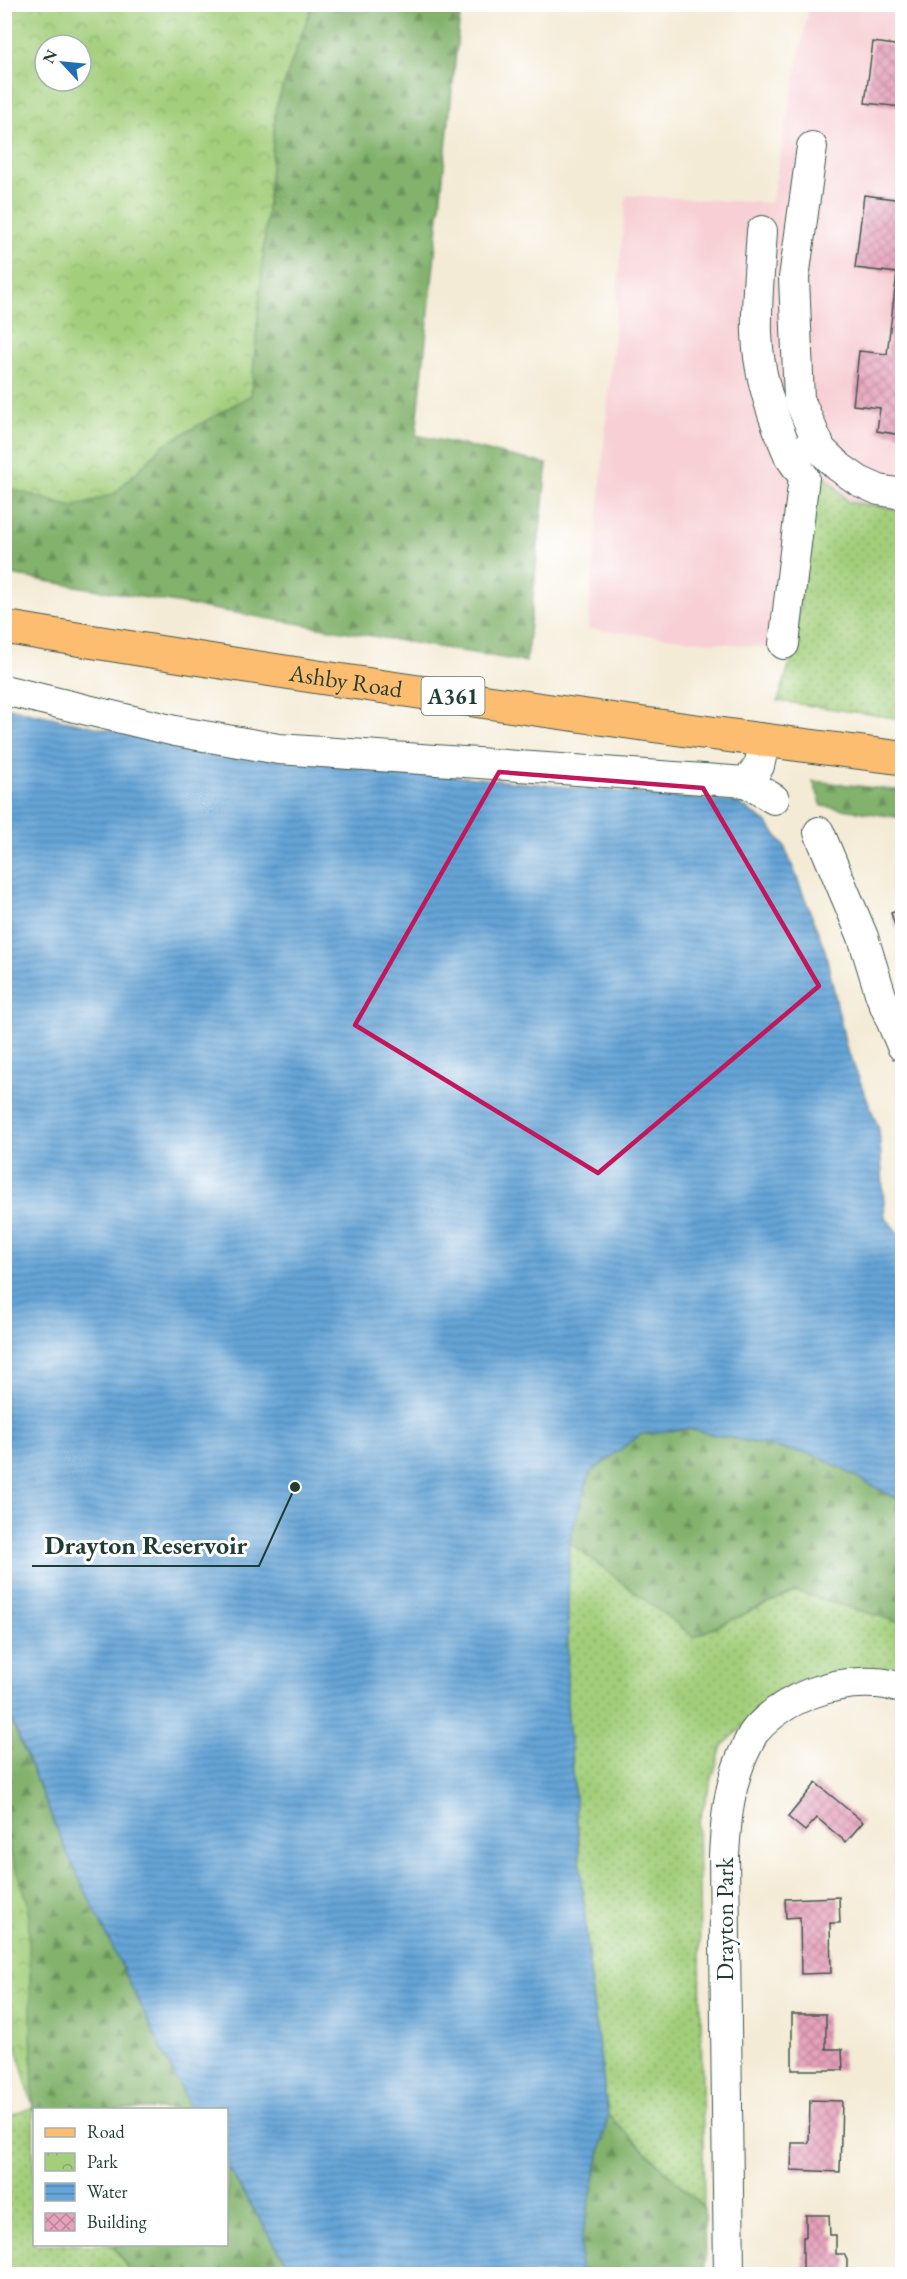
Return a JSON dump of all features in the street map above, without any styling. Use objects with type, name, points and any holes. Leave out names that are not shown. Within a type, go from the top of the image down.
[{"type":"main road","name":"Ashby Road","points":[[4,627],[190,658],[903,758]]},
{"type":"street","points":[[812,147],[794,278],[799,399],[821,450],[827,456],[859,481],[879,489],[903,494]]},
{"type":"street","points":[[762,231],[757,332],[761,373],[782,439],[790,457],[804,477],[784,644]]},
{"type":"street","points":[[790,457],[818,442]]},
{"type":"street","points":[[4,690],[175,731],[279,749],[746,782],[774,799]]},
{"type":"street","points":[[746,782],[759,766],[765,740]]},
{"type":"street","points":[[819,832],[863,937],[892,992],[903,1046]]},
{"type":"street","name":"Drayton Park","points":[[729,2274],[724,1856],[726,1818],[731,1787],[740,1759],[755,1730],[782,1707],[812,1692],[848,1684],[876,1683],[903,1688]]},
{"type":"highlighted area","points":[[499,772],[703,788],[819,986],[598,1173],[355,1025]]},
{"type":"shaded area","points":[[809,5],[902,5],[902,719],[778,701],[794,651],[588,629],[626,195],[771,203]]},
{"type":"green space","points":[[5,4],[312,5],[276,106],[251,395],[163,445],[114,494],[72,507],[5,487]]},
{"type":"green space","points":[[312,5],[461,5],[416,435],[547,464],[526,662],[5,574],[4,487],[114,494],[163,445],[251,395],[276,106]]},
{"type":"green space","points":[[818,467],[848,502],[902,510],[902,719],[778,701],[794,651]]},
{"type":"green space","points":[[813,781],[902,791],[902,818],[822,806]]},
{"type":"green space","points":[[687,1429],[818,1456],[902,1502],[902,1623],[795,1591],[694,1637],[569,1542],[590,1473],[641,1434]]},
{"type":"green space","points":[[569,1542],[694,1637],[795,1591],[902,1623],[902,1673],[868,1668],[789,1685],[722,1746],[698,1824],[704,2208],[608,2115],[591,1987],[567,1704]]},
{"type":"green space","points":[[4,1704],[65,1849],[191,2108],[33,2108],[28,1903],[5,1837]]},
{"type":"green space","points":[[4,1837],[28,1903],[33,2107],[5,2006]]},
{"type":"green space","points":[[33,2107],[33,2246],[114,2246],[131,2274],[5,2274],[5,2118]]},
{"type":"green space","points":[[608,2115],[704,2208],[705,2274],[580,2274],[581,2241]]},
{"type":"green space","points":[[228,2169],[294,2274],[131,2274],[114,2246],[228,2246]]},
{"type":"water","points":[[4,707],[220,754],[738,803],[766,822],[784,845],[825,950],[846,1046],[879,1129],[885,1217],[902,1238],[902,1502],[818,1456],[687,1429],[641,1434],[590,1473],[569,1542],[567,1704],[591,1987],[608,2115],[581,2241],[580,2274],[294,2274],[228,2169],[228,2108],[190,2108],[189,2106],[65,1849],[5,1704]]},
{"type":"building","points":[[873,42],[902,46],[902,107],[865,103]]},
{"type":"building","points":[[864,195],[902,200],[902,435],[877,431],[880,408],[853,405],[859,351],[887,354],[897,273],[855,268]]},
{"type":"building","points":[[902,909],[902,927],[896,929],[891,913]]},
{"type":"building","points":[[816,1783],[863,1822],[846,1842],[817,1818],[805,1831],[788,1817]]},
{"type":"building","points":[[839,1897],[840,1923],[830,1923],[831,1973],[801,1974],[800,1917],[786,1918],[785,1899]]},
{"type":"building","points":[[792,2014],[826,2014],[826,2049],[842,2049],[843,2070],[792,2070]]},
{"type":"building","points":[[810,2100],[842,2101],[840,2172],[791,2170],[792,2143],[809,2143]]},
{"type":"building","points":[[806,2215],[829,2215],[830,2235],[836,2235],[836,2254],[844,2254],[847,2260],[847,2274],[803,2274],[803,2237],[806,2237]]},
{"type":"place","name":"Drayton Reservoir","points":[[295,1487]]}]
